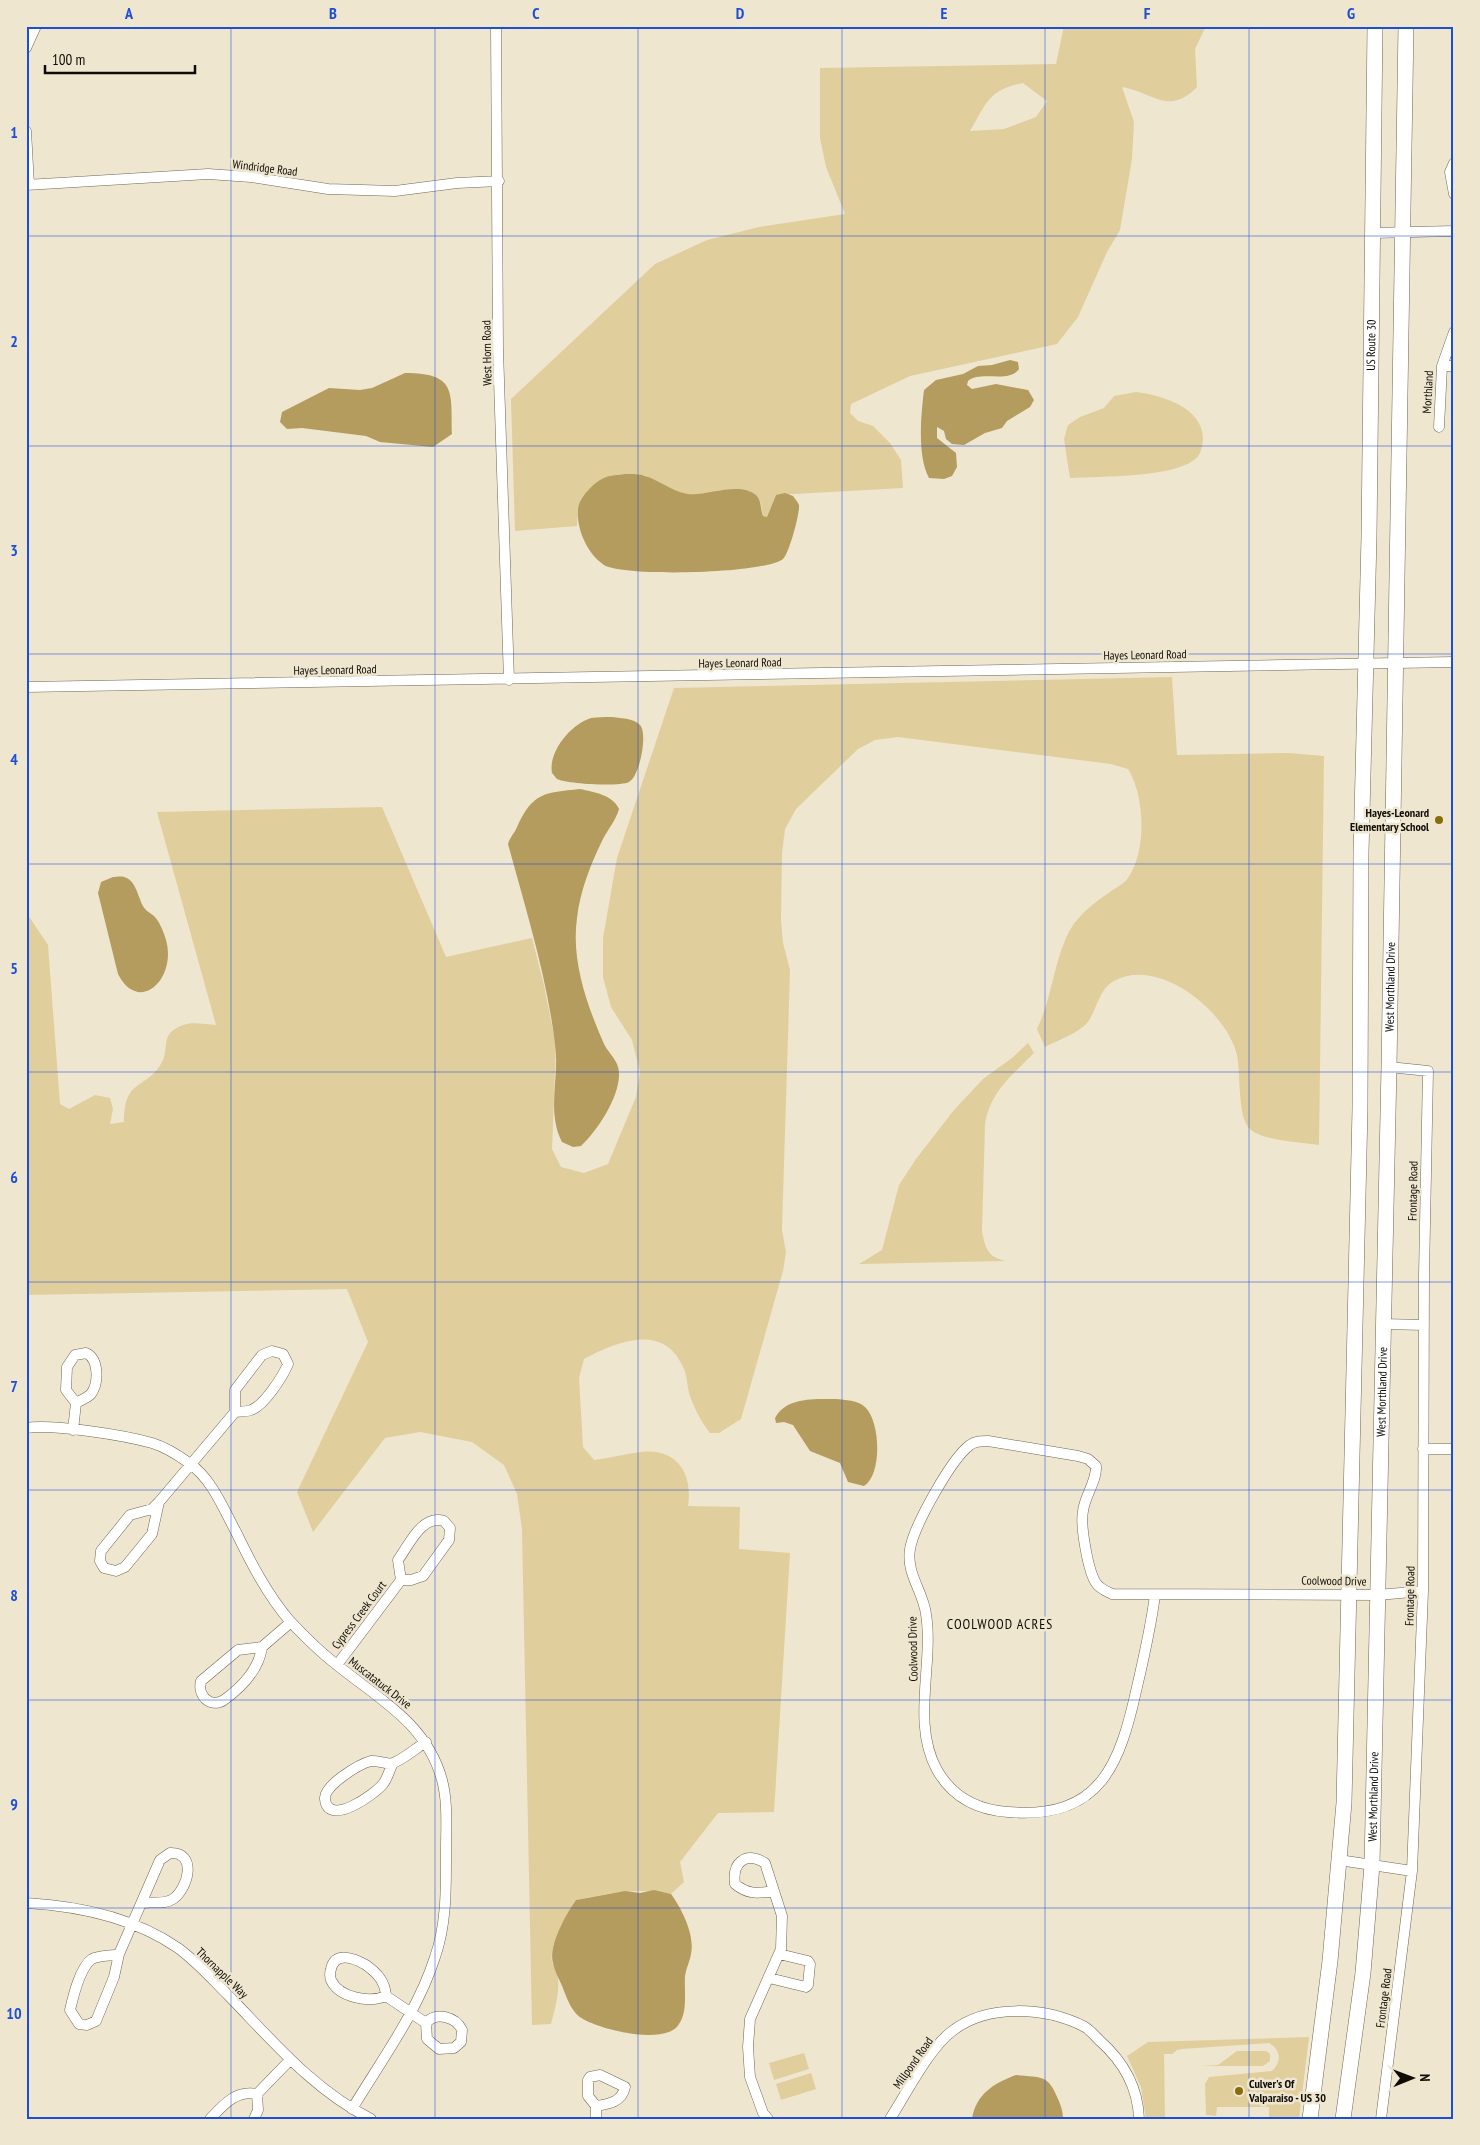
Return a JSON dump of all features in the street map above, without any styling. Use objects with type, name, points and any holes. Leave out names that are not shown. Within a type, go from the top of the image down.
[{"type":"highway","name":"US Route 30","points":[[1366,663],[1375,26]]},
{"type":"highway","name":"West Morthland Drive","points":[[1343,2119],[1364,1974],[1372,1865],[1406,26]]},
{"type":"highway","points":[[1310,2119],[1330,1961],[1344,1803],[1360,1109],[1361,853],[1366,663]]},
{"type":"street","points":[[26,48],[36,26]]},
{"type":"street","name":"West Horn Road","points":[[496,26],[499,181],[498,350],[509,680]]},
{"type":"street","points":[[26,131],[28,185]]},
{"type":"street","points":[[1453,164],[1450,172],[1454,194]]},
{"type":"street","name":"Windridge Road","points":[[28,185],[208,174],[251,177],[328,189],[390,191],[457,183],[499,181]]},
{"type":"street","points":[[1372,233],[1454,230]]},
{"type":"street","name":"Morthland","points":[[1439,427],[1442,366],[1454,332]]},
{"type":"street","points":[[1442,366],[1454,366]]},
{"type":"street","name":"Hayes Leonard Road","points":[[26,687],[1454,662]]},
{"type":"street","name":"Frontage Road","points":[[1381,2119],[1412,1871],[1423,1591],[1424,1325],[1428,1071],[1388,1068]]},
{"type":"street","points":[[1383,1324],[1424,1325]]},
{"type":"street","points":[[159,1502],[152,1534],[125,1568],[116,1571],[104,1568],[100,1561],[101,1551],[130,1515],[152,1508],[159,1502],[235,1412],[235,1390],[262,1355],[272,1351],[283,1354],[288,1364],[285,1372],[262,1402],[251,1410],[235,1412]]},
{"type":"street","points":[[73,1430],[76,1402],[66,1390],[67,1367],[75,1355],[86,1353],[95,1360],[94,1388],[90,1394],[76,1402]]},
{"type":"street","name":"Muscatatuck Drive","points":[[26,1428],[73,1430],[150,1443],[191,1464],[214,1490],[264,1586],[291,1622],[337,1665],[396,1709],[426,1742],[437,1767],[445,1795],[445,1906],[436,1956],[410,2012],[352,2109]]},
{"type":"street","name":"Coolwood Drive","points":[[1155,1595],[1125,1739],[1113,1763],[1092,1791],[1071,1805],[1046,1811],[1018,1813],[985,1809],[961,1798],[953,1792],[937,1769],[927,1737],[926,1613],[911,1572],[910,1551],[912,1539],[932,1496],[961,1453],[976,1442],[988,1441],[1088,1459],[1096,1466],[1096,1475],[1085,1498],[1082,1513],[1092,1575],[1097,1585],[1112,1594],[1378,1595],[1423,1591]]},
{"type":"street","points":[[1423,1449],[1454,1449]]},
{"type":"street","name":"Cypress Creek Court","points":[[337,1665],[402,1580],[398,1560],[427,1522],[435,1519],[444,1521],[450,1528],[449,1540],[423,1576],[418,1579],[402,1580]]},
{"type":"street","points":[[262,1647],[238,1650],[204,1677],[200,1688],[204,1698],[214,1702],[223,1700],[254,1672],[262,1647],[291,1622]]},
{"type":"street","points":[[393,1763],[371,1761],[336,1781],[326,1792],[324,1798],[328,1807],[334,1810],[346,1810],[377,1790],[386,1780],[393,1763],[426,1742]]},
{"type":"street","points":[[119,1954],[96,1957],[88,1963],[76,1988],[70,2010],[79,2024],[87,2025],[96,2020],[114,1977],[119,1954],[160,1860],[173,1853],[184,1857],[188,1861],[185,1879],[175,1897],[168,1902],[142,1903]]},
{"type":"street","points":[[1339,1860],[1412,1871]]},
{"type":"street","points":[[768,2119],[750,2077],[748,2048],[750,2018],[778,1954],[782,1916],[773,1891]]},
{"type":"street","name":"Thornapple Way","points":[[26,1903],[74,1907],[106,1914],[132,1924],[170,1944],[201,1967],[290,2060],[352,2109],[371,2119]]},
{"type":"street","points":[[769,1978],[806,1987],[808,1985],[810,1964],[808,1961],[778,1954]]},
{"type":"street","points":[[386,1996],[385,1987],[378,1974],[356,1960],[345,1957],[332,1963],[331,1980],[341,1990],[366,2001],[386,1996],[426,2023]]},
{"type":"street","name":"Millpond Road","points":[[890,2119],[932,2054],[950,2032],[977,2017],[1006,2010],[1034,2013],[1086,2028],[1113,2053],[1127,2071],[1136,2096],[1138,2119]]},
{"type":"street","points":[[254,2119],[258,2110],[257,2094],[290,2060]]},
{"type":"street","points":[[210,2119],[237,2094],[257,2094]]},
{"type":"street","points":[[596,2106],[596,2119]]},
{"type":"shaded area","points":[[1064,26],[1206,26],[1195,49],[1197,87],[1187,96],[1178,100],[1161,100],[1122,87],[1134,122],[1132,159],[1120,230],[1107,252],[1078,317],[1057,344],[910,376],[851,404],[850,413],[858,421],[873,426],[890,443],[901,460],[903,488],[776,495],[767,517],[763,516],[760,501],[755,495],[747,491],[727,490],[687,494],[671,489],[644,475],[578,506],[577,526],[515,531],[511,399],[655,264],[707,240],[759,227],[845,214],[826,167],[820,138],[820,68],[1056,64]],"holes":[[[1023,83],[1047,101],[1036,117],[1004,129],[970,131],[990,99],[995,94],[1011,86]]]},
{"type":"shaded area","points":[[1010,360],[1018,362],[1019,369],[1009,376],[974,378],[968,381],[967,385],[972,389],[996,384],[1028,390],[1034,400],[1030,407],[1007,421],[1002,428],[985,433],[964,445],[952,444],[946,439],[944,431],[937,427],[937,438],[956,453],[957,467],[952,476],[944,479],[929,478],[925,469],[921,447],[924,390],[936,380],[963,374],[978,366],[992,365]]},
{"type":"shaded area","points":[[405,373],[434,377],[442,381],[448,388],[452,407],[452,434],[433,447],[380,442],[366,436],[302,428],[287,429],[280,422],[282,412],[329,388],[360,390],[372,388]]},
{"type":"shaded area","points":[[1136,392],[1169,400],[1180,405],[1197,419],[1203,440],[1202,449],[1198,456],[1183,466],[1152,473],[1070,478],[1064,439],[1068,425],[1080,417],[1104,408],[1114,396]]},
{"type":"shaded area","points":[[643,475],[677,491],[688,494],[732,489],[749,491],[758,497],[763,516],[767,517],[776,495],[785,493],[793,496],[799,504],[799,509],[788,550],[783,559],[771,564],[723,571],[637,571],[616,569],[604,565],[592,554],[584,540],[579,524],[578,509],[581,500],[600,480],[609,476]]},
{"type":"shaded area","points":[[1172,677],[1177,755],[1289,753],[1324,756],[1319,1145],[1273,1139],[1250,1129],[1243,1115],[1237,1055],[1231,1038],[1206,1006],[1189,992],[1170,982],[1151,976],[1132,975],[1114,981],[1105,989],[1091,1017],[1084,1026],[1045,1047],[1037,1029],[1046,1007],[1066,938],[1084,912],[1122,884],[1134,867],[1141,839],[1142,824],[1138,794],[1128,769],[1111,764],[898,737],[875,740],[858,749],[796,809],[785,829],[782,853],[781,920],[783,943],[790,970],[782,1230],[786,1252],[783,1271],[741,1419],[719,1433],[710,1433],[695,1409],[684,1370],[674,1353],[664,1344],[651,1340],[624,1342],[584,1359],[579,1378],[583,1447],[594,1460],[641,1452],[664,1454],[680,1465],[685,1473],[689,1494],[688,1506],[740,1507],[739,1549],[790,1553],[774,1812],[718,1813],[680,1862],[684,1882],[671,1894],[635,1891],[576,1900],[563,1921],[553,1947],[552,1962],[557,1973],[558,1985],[551,2024],[532,2025],[522,1529],[517,1494],[504,1465],[472,1442],[420,1432],[385,1438],[313,1532],[297,1492],[368,1342],[347,1289],[26,1295],[26,912],[48,945],[60,1104],[69,1109],[95,1095],[110,1098],[113,1109],[110,1124],[124,1122],[128,1097],[132,1090],[157,1070],[163,1060],[167,1039],[171,1032],[185,1024],[216,1025],[157,812],[382,807],[446,957],[532,938],[544,985],[556,1046],[552,1149],[561,1167],[584,1173],[608,1164],[636,1097],[640,1072],[632,1040],[611,1007],[603,977],[603,938],[617,858],[674,688]]},
{"type":"shaded area","points":[[598,717],[634,721],[642,729],[642,754],[633,778],[623,784],[605,785],[557,779],[552,773],[552,765],[557,748],[562,740],[583,721]]},
{"type":"shaded area","points":[[580,789],[608,797],[619,809],[605,835],[587,877],[578,908],[576,950],[586,998],[604,1044],[616,1061],[619,1073],[612,1103],[600,1123],[581,1146],[573,1147],[562,1142],[557,1130],[554,1106],[556,1056],[547,994],[508,844],[523,815],[534,801],[548,794]]},
{"type":"shaded area","points":[[113,877],[124,877],[131,882],[144,907],[158,921],[166,940],[168,954],[166,968],[161,979],[154,987],[145,992],[136,991],[127,986],[118,974],[98,893],[101,882]]},
{"type":"shaded area","points":[[1028,1043],[1034,1053],[997,1093],[985,1124],[982,1232],[989,1252],[995,1257],[1006,1261],[859,1264],[882,1250],[899,1185],[916,1159],[954,1110],[983,1079],[1012,1058]]},
{"type":"shaded area","points":[[810,1399],[836,1399],[859,1403],[870,1414],[874,1424],[877,1448],[876,1460],[870,1480],[864,1486],[848,1482],[840,1463],[810,1451],[793,1425],[784,1422],[776,1423],[775,1418],[780,1411],[793,1403]]},
{"type":"shaded area","points":[[654,1890],[671,1894],[683,1915],[691,1939],[692,1947],[685,1976],[685,2007],[682,2019],[672,2031],[648,2035],[604,2028],[583,2019],[576,2014],[569,2003],[553,1963],[552,1956],[555,1939],[567,1913],[576,1900],[625,1891],[640,1893]]},
{"type":"shaded area","points":[[1309,2037],[1299,2119],[1269,2119],[1269,2107],[1217,2107],[1216,2116],[1206,2115],[1205,2084],[1209,2077],[1272,2071],[1279,2060],[1279,2056],[1276,2049],[1269,2043],[1182,2049],[1172,2054],[1164,2054],[1165,2119],[1146,2119],[1141,2087],[1127,2056],[1148,2042]]},
{"type":"shaded area","points":[[1237,2051],[1266,2051],[1270,2054],[1270,2061],[1263,2066],[1201,2066],[1218,2065]]},
{"type":"shaded area","points":[[804,2053],[809,2069],[774,2080],[769,2063]]},
{"type":"shaded area","points":[[811,2073],[816,2089],[781,2100],[776,2084]]},
{"type":"shaded area","points":[[1016,2075],[1038,2077],[1047,2081],[1059,2102],[1063,2119],[972,2119],[977,2103],[987,2091],[1000,2082]]},
{"type":"place","name":"Hayes-Leonard Elementary School","points":[[1439,820]]},
{"type":"place","name":"Culver's Of Valparaiso - US 30","points":[[1239,2091]]},
{"type":"district","name":"COOLWOOD ACRES","points":[[1000,1624]]}]
